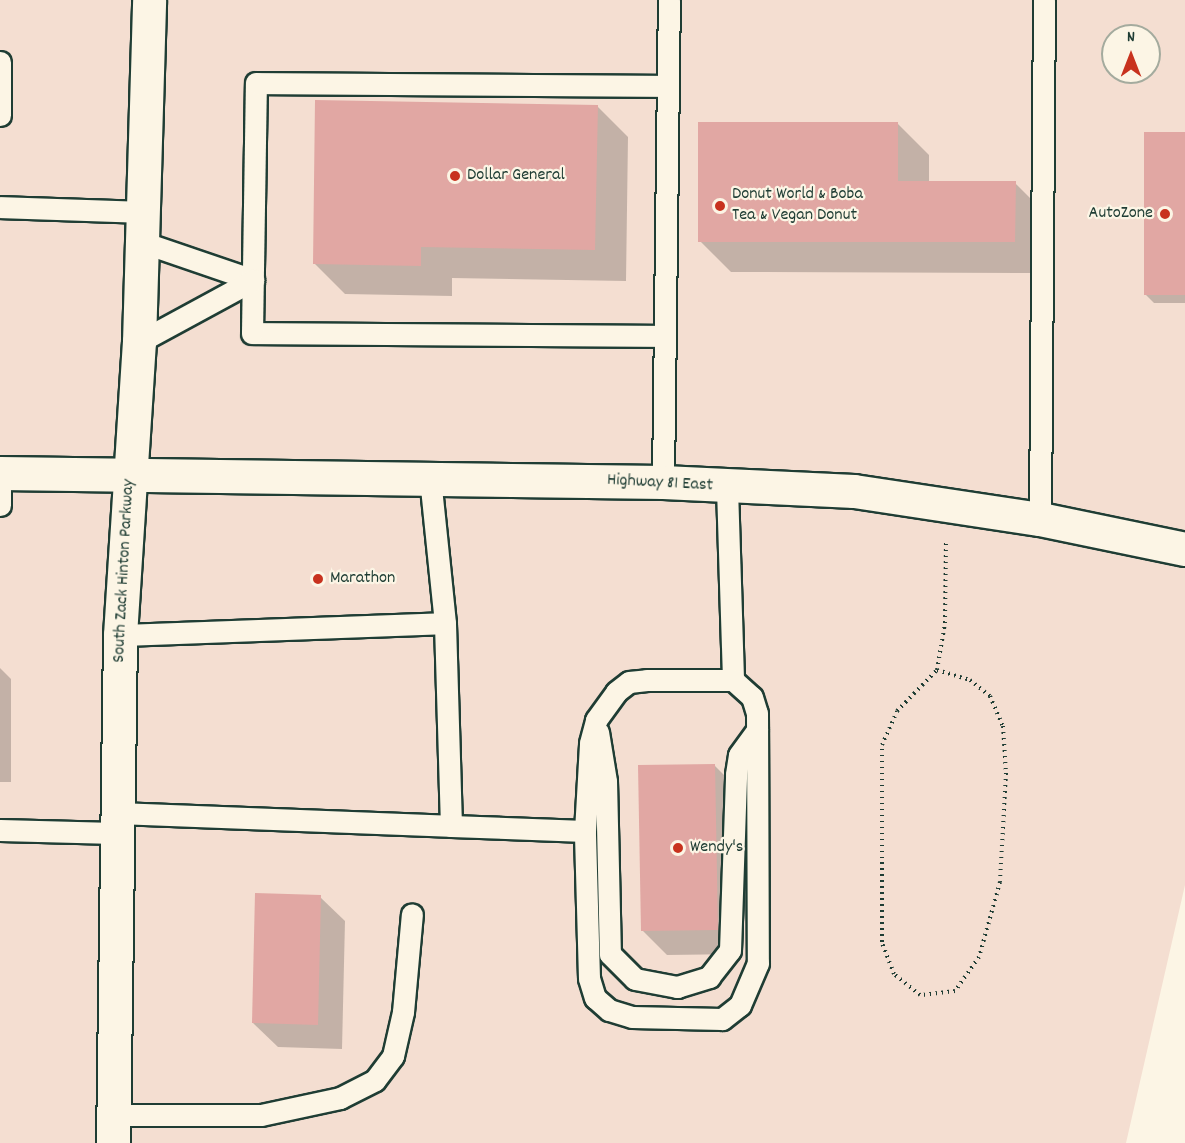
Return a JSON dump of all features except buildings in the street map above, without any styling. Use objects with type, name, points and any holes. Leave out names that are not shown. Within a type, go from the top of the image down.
[{"type":"main road","name":"South Zack Hinton Parkway","points":[[113,1129],[115,823],[120,635],[139,342],[148,0]]},
{"type":"main road","name":"Highway 81 East","points":[[0,473],[663,482],[727,488],[855,491],[1040,519],[1185,549]]},
{"type":"lane","points":[[663,482],[669,0]]},
{"type":"lane","points":[[1040,519],[1044,0]]},
{"type":"lane","points":[[0,62],[0,115]]},
{"type":"lane","points":[[664,336],[252,333],[256,83],[667,86]]},
{"type":"lane","points":[[0,207],[142,227],[253,280]]},
{"type":"lane","points":[[139,342],[253,280]]},
{"type":"lane","points":[[0,473],[0,506]]},
{"type":"lane","points":[[430,479],[445,623],[451,826]]},
{"type":"lane","points":[[727,488],[733,680]]},
{"type":"lane","points":[[120,635],[445,623]]},
{"type":"lane","points":[[733,680],[753,698],[757,730],[758,963],[740,1005],[722,1019],[632,1017],[609,1010],[595,998],[586,953],[587,767],[597,720],[629,682],[733,680]]},
{"type":"lane","points":[[597,720],[606,780],[610,954],[619,968],[654,987],[696,984],[722,965],[730,950],[736,774],[739,755],[757,730]]},
{"type":"lane","points":[[0,830],[115,823],[451,826],[585,831]]},
{"type":"lane","points":[[113,1129],[261,1115],[340,1098],[375,1080],[393,1056],[403,1012],[412,914]]},
{"type":"path","points":[[937,670],[970,680],[990,696],[1003,726],[1006,773],[1000,882],[979,957],[955,991],[920,994],[894,974],[882,942],[882,746],[897,711],[937,670],[945,623],[946,503]]},
{"type":"shaded area","points":[[0,0],[1185,0],[1185,885],[1126,1143],[0,1143]]},
{"type":"place","name":"Dollar General","points":[[455,176]]},
{"type":"place","name":"Donut World & Boba Tea & Vegan Donut","points":[[720,206]]},
{"type":"place","name":"AutoZone","points":[[1165,214]]},
{"type":"place","name":"Marathon","points":[[318,579]]},
{"type":"place","name":"Wendy's","points":[[678,848]]}]
